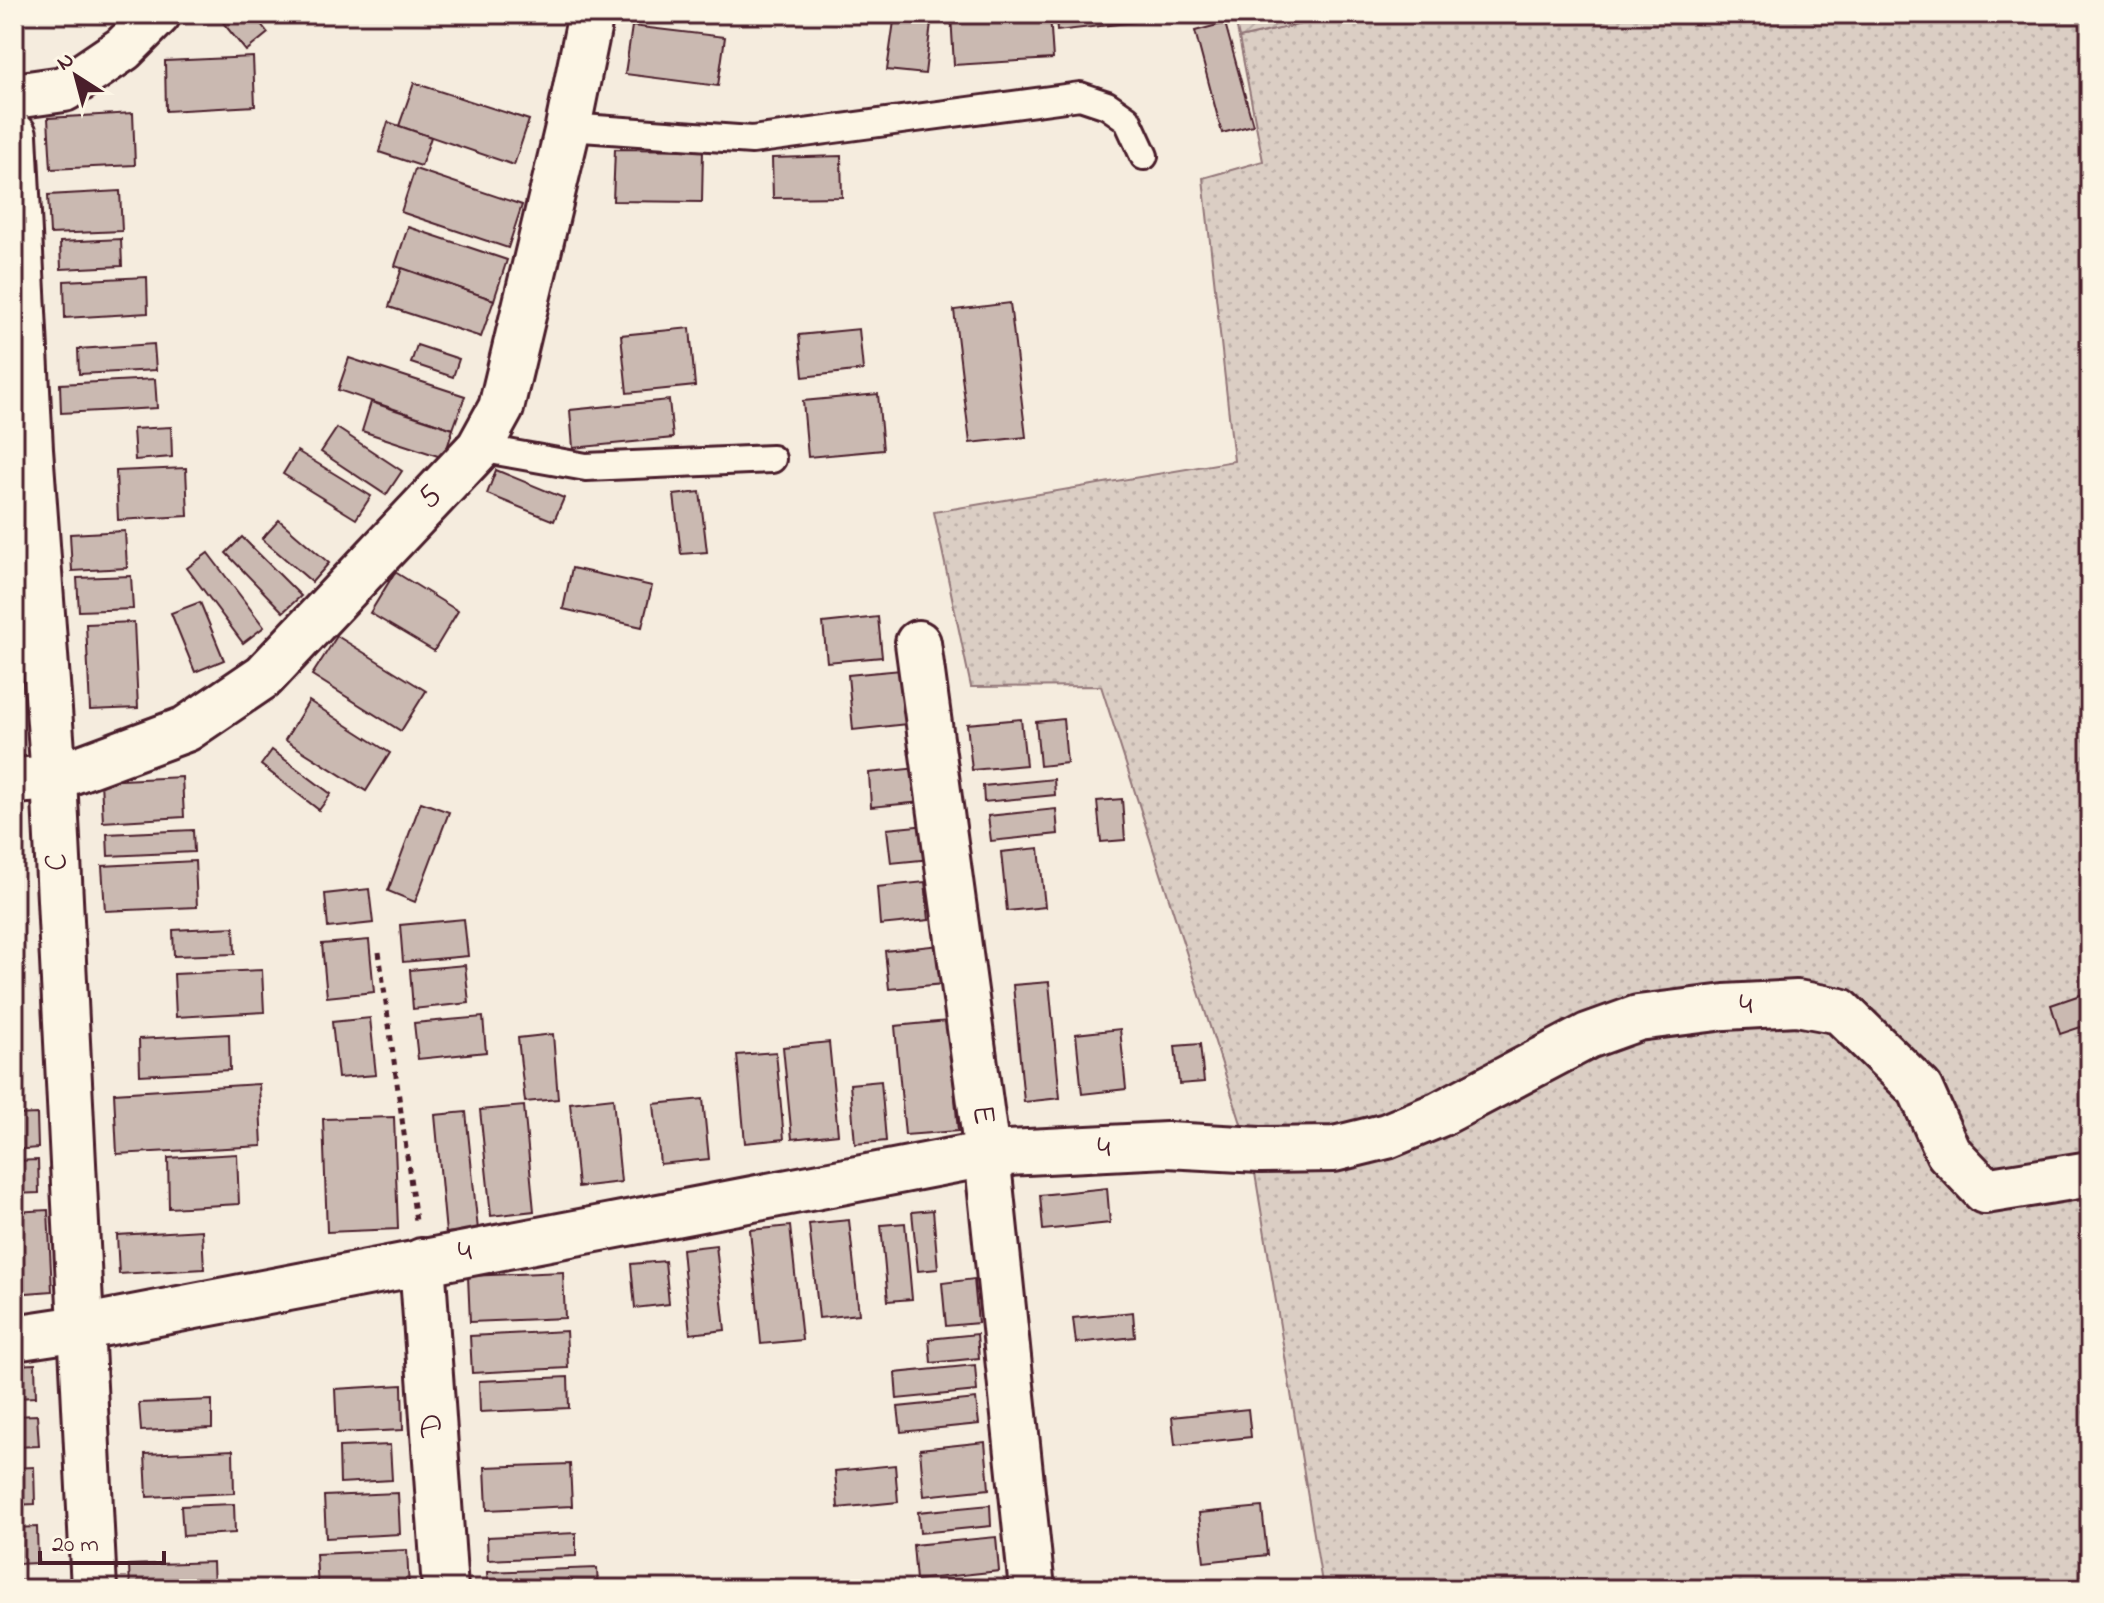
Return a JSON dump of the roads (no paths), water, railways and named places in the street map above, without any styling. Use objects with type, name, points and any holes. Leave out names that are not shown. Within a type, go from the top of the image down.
[{"type":"street","points":[[14,96],[64,89],[123,49],[158,14]]},
{"type":"street","name":"5","points":[[34,780],[186,729],[264,676],[479,448],[501,408],[568,127],[591,14]]},
{"type":"street","name":"C","points":[[14,135],[34,780],[80,1328],[94,1589]]},
{"type":"street","name":"E","points":[[918,643],[987,1154],[1032,1589]]},
{"type":"street","name":"4","points":[[14,1338],[80,1328],[987,1154],[1167,1145],[1260,1150],[1334,1149],[1387,1136],[1440,1114],[1588,1036],[1638,1018],[1725,1007],[1797,1003],[1840,1011],[1920,1089],[1948,1152],[1985,1191],[2090,1174]]},
{"type":"street","name":"D","points":[[422,1261],[445,1589]]},
{"type":"lane","points":[[568,127],[752,140],[1080,96],[1107,105],[1127,119],[1144,156]]},
{"type":"lane","points":[[479,448],[586,467],[772,459]]}]
